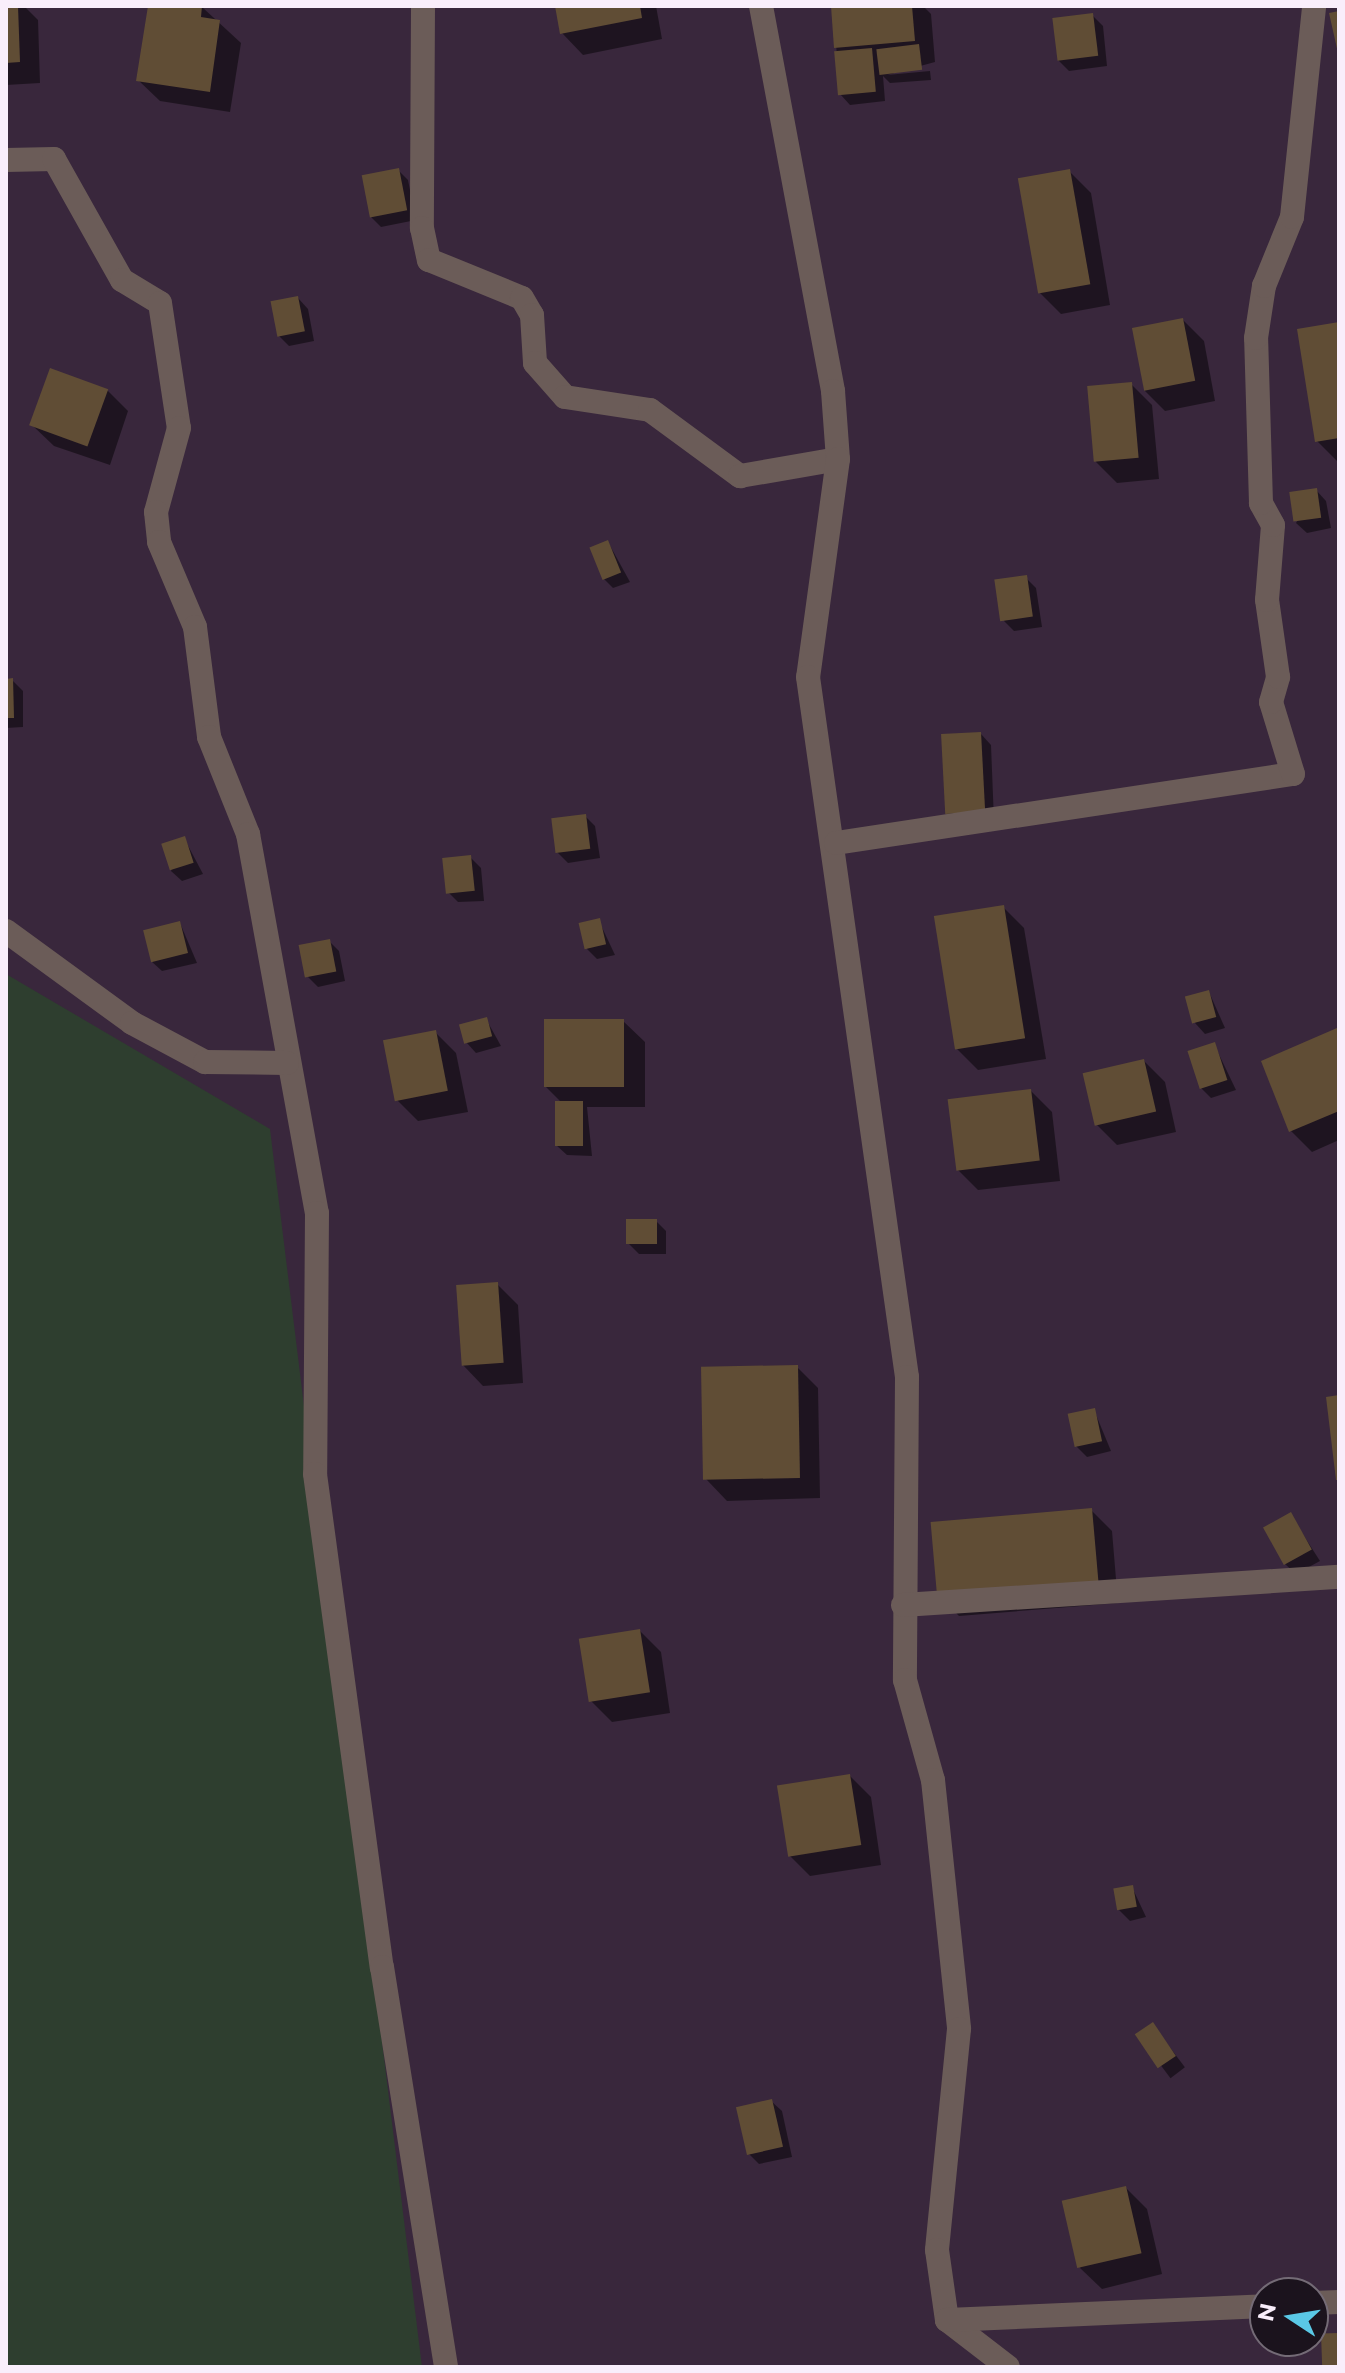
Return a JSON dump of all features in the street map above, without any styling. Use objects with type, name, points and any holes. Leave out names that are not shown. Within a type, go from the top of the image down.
[{"type":"street","points":[[423,6],[422,228],[429,260],[522,298],[532,315],[535,363],[565,397],[650,410],[740,476],[838,459]]},
{"type":"street","points":[[761,6],[833,391],[838,459],[808,677],[836,843],[907,1377],[903,1605],[905,1680],[933,1780],[959,2029],[937,2250],[947,2320],[1008,2367]]},
{"type":"street","points":[[836,843],[1293,774],[1271,702],[1278,677],[1267,600],[1273,525],[1261,503],[1256,338],[1264,286],[1292,217],[1314,6]]},
{"type":"street","points":[[6,160],[54,159],[122,280],[160,303],[179,428],[156,512],[159,542],[195,627],[209,737],[248,834],[287,1063],[317,1213],[315,1474],[382,1967],[446,2367]]},
{"type":"street","points":[[6,931],[132,1023],[205,1062],[287,1063]]},
{"type":"street","points":[[903,1605],[1339,1577]]},
{"type":"street","points":[[947,2320],[1249,2307]]},
{"type":"green space","points":[[6,974],[270,1129],[422,2367],[6,2367]]},
{"type":"building","points":[[6,6],[18,6],[20,62],[6,63]]},
{"type":"building","points":[[148,6],[202,6],[201,17],[220,20],[210,92],[136,81]]},
{"type":"building","points":[[555,6],[640,6],[642,18],[560,34]]},
{"type":"building","points":[[831,6],[912,6],[915,41],[834,48]]},
{"type":"building","points":[[1339,11],[1339,53],[1338,53],[1329,13]]},
{"type":"building","points":[[1093,13],[1098,56],[1058,61],[1052,18]]},
{"type":"building","points":[[919,44],[922,70],[879,75],[876,49]]},
{"type":"building","points":[[872,48],[876,92],[838,95],[834,51]]},
{"type":"building","points":[[399,168],[407,210],[370,217],[362,175]]},
{"type":"building","points":[[1070,169],[1090,284],[1038,293],[1018,178]]},
{"type":"building","points":[[298,296],[305,331],[277,337],[271,301]]},
{"type":"building","points":[[1183,318],[1195,381],[1144,391],[1132,328]]},
{"type":"building","points":[[1339,322],[1339,438],[1315,442],[1297,329]]},
{"type":"building","points":[[50,368],[108,389],[87,447],[29,425]]},
{"type":"building","points":[[1132,382],[1139,458],[1094,462],[1087,386]]},
{"type":"building","points":[[1317,488],[1321,518],[1293,522],[1289,492]]},
{"type":"building","points":[[608,540],[621,572],[603,580],[589,547]]},
{"type":"building","points":[[1027,575],[1033,617],[1000,621],[994,580]]},
{"type":"building","points":[[13,678],[14,718],[6,718],[6,679]]},
{"type":"building","points":[[981,732],[985,812],[945,814],[941,734]]},
{"type":"building","points":[[586,814],[590,849],[556,853],[551,818]]},
{"type":"building","points":[[185,836],[194,863],[170,870],[161,844]]},
{"type":"building","points":[[471,855],[475,891],[446,894],[442,858]]},
{"type":"building","points":[[1004,905],[1025,1038],[955,1049],[934,916]]},
{"type":"building","points":[[600,918],[606,944],[585,949],[579,923]]},
{"type":"building","points":[[180,921],[188,953],[151,962],[143,930]]},
{"type":"building","points":[[330,939],[336,971],[305,977],[299,945]]},
{"type":"building","points":[[1209,990],[1216,1017],[1192,1024],[1185,996]]},
{"type":"building","points":[[487,1017],[492,1036],[464,1044],[459,1025]]},
{"type":"building","points":[[544,1019],[624,1019],[624,1087],[544,1087]]},
{"type":"building","points":[[1337,1028],[1339,1111],[1289,1132],[1261,1061]]},
{"type":"building","points":[[436,1030],[448,1091],[395,1101],[383,1040]]},
{"type":"building","points":[[1215,1042],[1227,1080],[1200,1089],[1187,1051]]},
{"type":"building","points":[[1144,1059],[1156,1112],[1095,1126],[1083,1073]]},
{"type":"building","points":[[1031,1089],[1040,1160],[956,1171],[948,1099]]},
{"type":"building","points":[[555,1101],[583,1101],[583,1146],[555,1146]]},
{"type":"building","points":[[626,1219],[657,1219],[657,1244],[626,1244]]},
{"type":"building","points":[[498,1282],[504,1363],[462,1366],[456,1285]]},
{"type":"building","points":[[798,1365],[800,1478],[703,1480],[701,1367]]},
{"type":"building","points":[[1339,1395],[1339,1480],[1336,1480],[1326,1397]]},
{"type":"building","points":[[1095,1408],[1102,1441],[1075,1447],[1068,1414]]},
{"type":"building","points":[[1092,1508],[1098,1582],[937,1596],[931,1522]]},
{"type":"building","points":[[1291,1512],[1312,1550],[1284,1565],[1263,1528]]},
{"type":"building","points":[[640,1629],[650,1692],[589,1702],[579,1639]]},
{"type":"building","points":[[850,1774],[861,1845],[788,1857],[777,1786]]},
{"type":"building","points":[[1133,1885],[1137,1907],[1117,1910],[1113,1888]]},
{"type":"building","points":[[1153,2022],[1176,2056],[1158,2068],[1135,2034]]},
{"type":"building","points":[[772,2099],[783,2147],[747,2155],[736,2107]]},
{"type":"building","points":[[1126,2186],[1142,2253],[1077,2268],[1062,2201]]},
{"type":"building","points":[[1329,2333],[1338,2333],[1339,2367],[1322,2367],[1322,2357],[1329,2357]]}]
